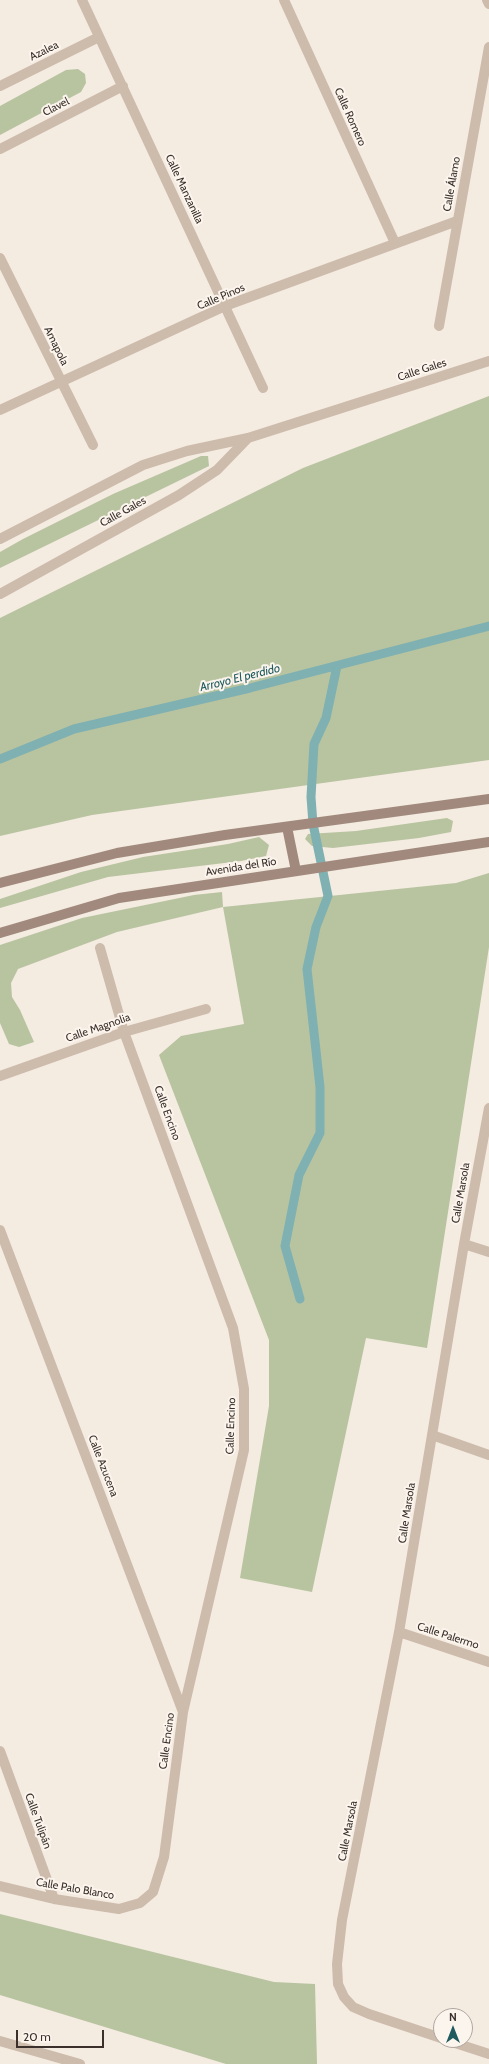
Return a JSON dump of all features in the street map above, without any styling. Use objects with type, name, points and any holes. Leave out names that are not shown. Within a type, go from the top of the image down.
[{"type":"street","name":"Calle Manzanilla","points":[[82,0],[263,388]]},
{"type":"street","name":"Calle Romero","points":[[284,0],[395,243]]},
{"type":"street","points":[[487,0],[489,4]]},
{"type":"street","name":"Azalea","points":[[0,86],[99,37]]},
{"type":"street","name":"Calle Álamo","points":[[439,326],[489,47]]},
{"type":"street","name":"Clavel","points":[[0,149],[123,86]]},
{"type":"street","name":"Calle Pinos","points":[[0,410],[225,306],[457,221]]},
{"type":"street","name":"Amapola","points":[[0,258],[93,445]]},
{"type":"street","name":"Calle Gales","points":[[0,539],[143,465],[186,450],[248,438],[489,361]]},
{"type":"street","name":"Calle Gales","points":[[0,594],[179,495],[217,470],[248,438]]},
{"type":"street","points":[[0,883],[117,853],[225,835],[489,799]]},
{"type":"street","points":[[287,827],[296,871]]},
{"type":"street","name":"Avenida del Río","points":[[0,933],[118,898],[489,842]]},
{"type":"street","name":"Calle Encino","points":[[100,948],[124,1032],[233,1328],[244,1390],[244,1450],[183,1712],[164,1857]]},
{"type":"street","name":"Calle Magnolia","points":[[0,1075],[124,1032],[206,1009]]},
{"type":"street","name":"Calle Marsola","points":[[433,2035],[368,2014],[354,2007],[344,1997],[338,1984],[337,1964],[342,1920],[399,1632],[464,1244],[489,1108]]},
{"type":"street","name":"Calle Azucena","points":[[0,1230],[183,1712]]},
{"type":"street","points":[[464,1244],[489,1252]]},
{"type":"street","points":[[432,1435],[489,1455]]},
{"type":"street","name":"Calle Palermo","points":[[399,1632],[489,1662]]},
{"type":"street","name":"Calle Tulipán","points":[[0,1750],[54,1899]]},
{"type":"street","name":"Calle Palo Blanco","points":[[0,1886],[54,1899],[119,1909],[140,1903],[153,1892],[164,1857]]},
{"type":"street","points":[[0,2041],[80,2064]]},
{"type":"street","points":[[471,2048],[489,2054]]},
{"type":"green space","points":[[78,69],[85,74],[86,83],[81,92],[0,135],[0,106],[66,70]]},
{"type":"green space","points":[[489,396],[489,760],[92,815],[0,836],[0,618],[303,468]]},
{"type":"green space","points":[[201,456],[208,456],[209,466],[0,568],[0,552],[23,539],[113,494]]},
{"type":"green space","points":[[447,818],[453,821],[451,832],[419,838],[333,848],[312,846],[305,839],[308,834],[356,831]]},
{"type":"green space","points":[[259,837],[269,845],[266,856],[241,861],[108,877],[0,908],[0,899],[81,872],[143,857],[228,844]]},
{"type":"green space","points":[[489,873],[489,947],[427,1348],[366,1338],[312,1592],[240,1578],[269,1406],[269,1340],[159,1055],[181,1036],[244,1024],[223,907],[456,883]]},
{"type":"green space","points":[[222,892],[223,907],[117,932],[18,969],[11,983],[12,997],[20,1010],[34,1042],[19,1047],[9,1044],[0,1023],[0,945],[82,918],[194,895]]},
{"type":"green space","points":[[0,1914],[274,1982],[315,1984],[317,2064],[226,2064],[0,1995]]},
{"type":"waterway","name":"Arroyo El perdido","points":[[0,759],[74,729],[250,688],[489,626]]},
{"type":"waterway","points":[[300,1299],[285,1246],[299,1175],[320,1133],[320,1087],[307,969],[316,927],[328,896],[313,824],[311,797],[314,744],[326,718],[337,666]]}]
